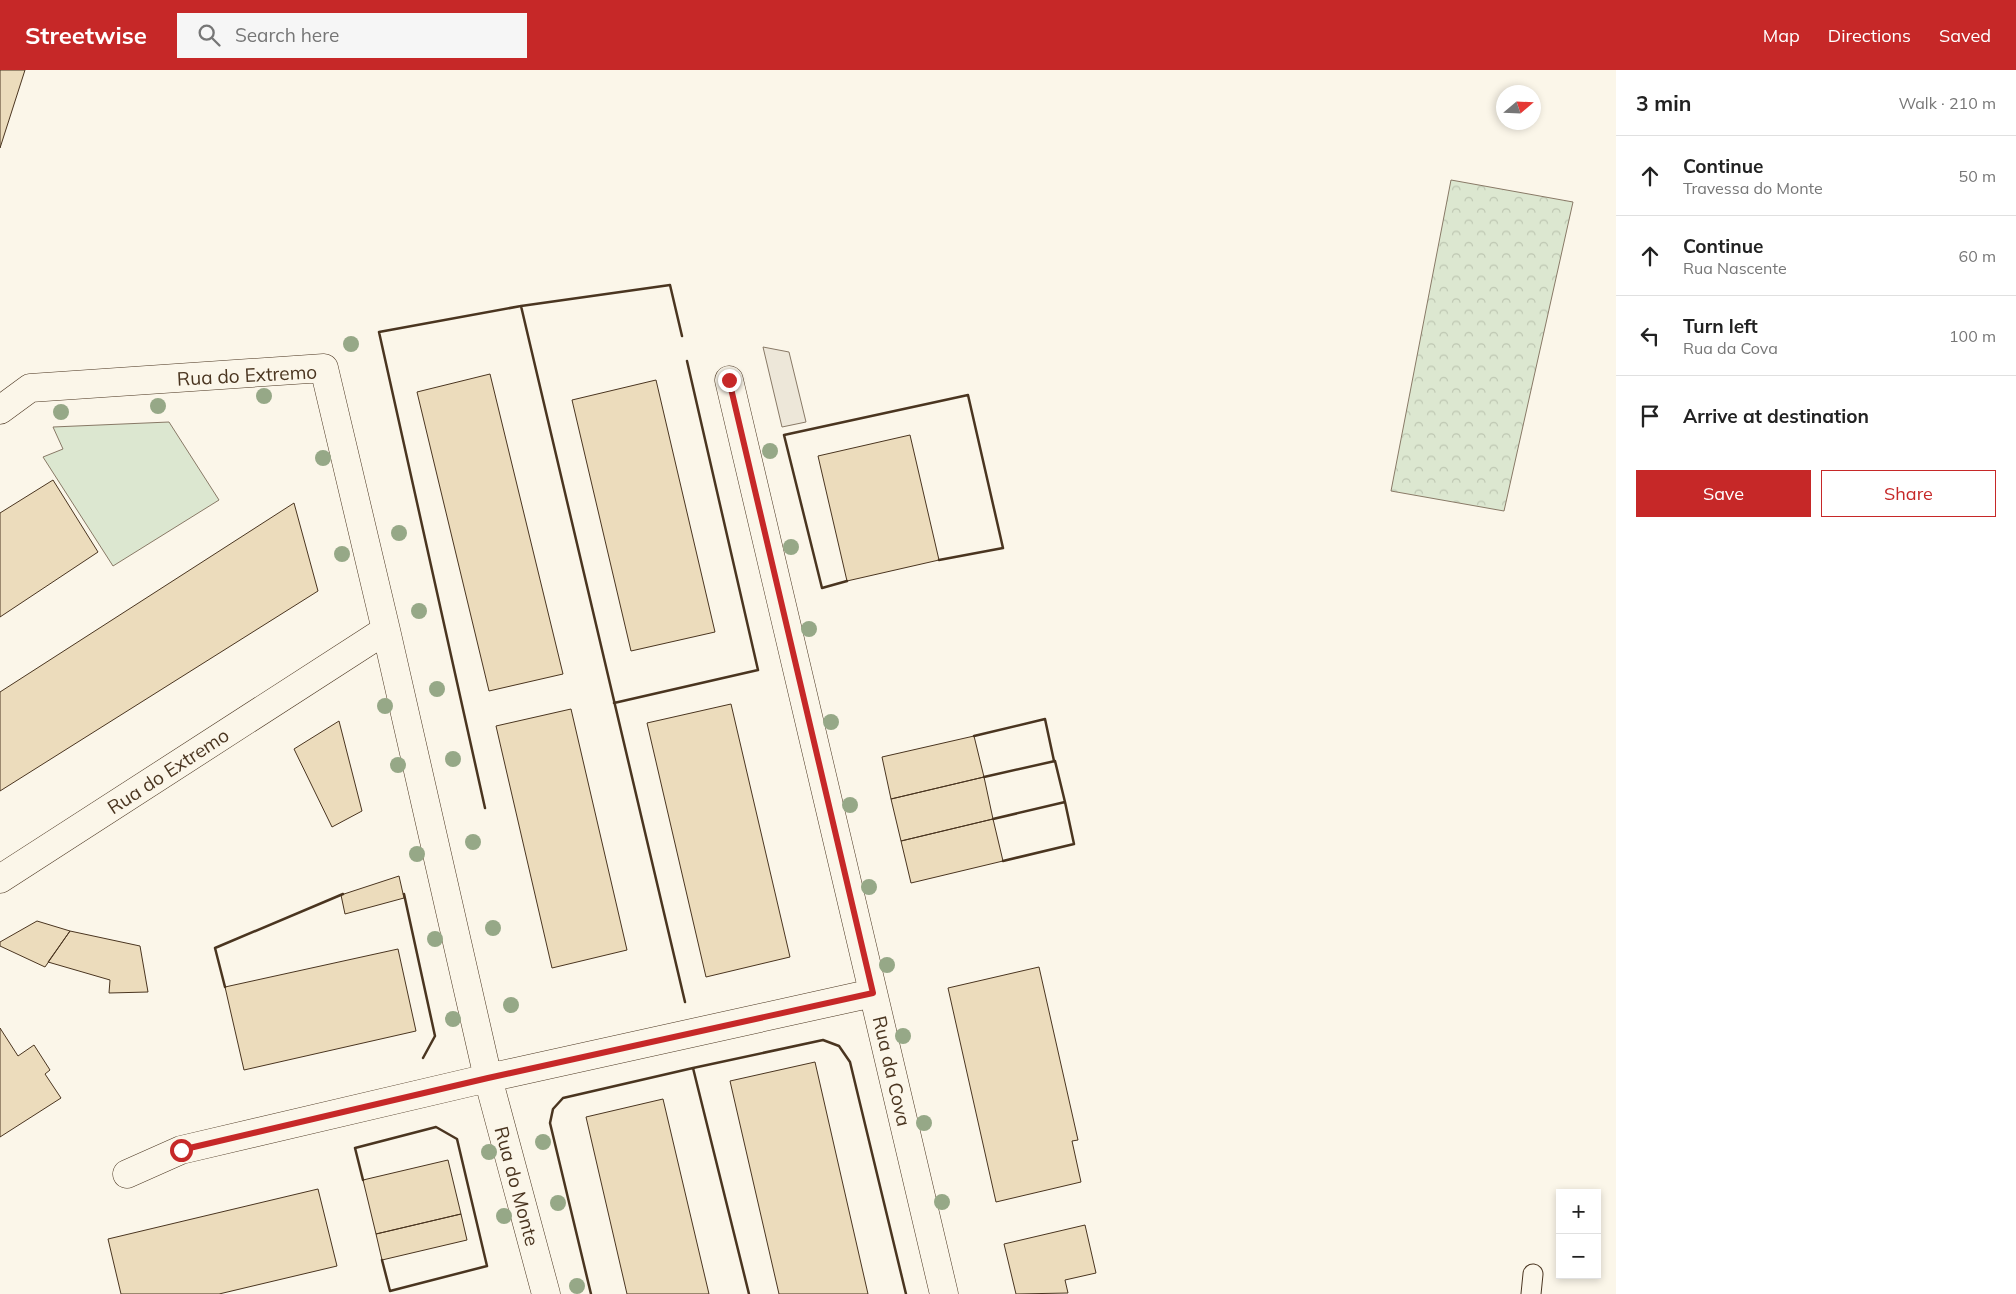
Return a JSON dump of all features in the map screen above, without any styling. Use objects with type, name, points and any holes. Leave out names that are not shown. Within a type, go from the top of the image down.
[{"type":"street","name":"Rua do Extremo","points":[[0,410],[30,388],[324,368],[488,1078]]},
{"type":"street","name":"Rua da Cova","points":[[729,380],[944,1294]]},
{"type":"street","name":"Rua do Extremo","points":[[0,879],[386,630]]},
{"type":"street","points":[[127,1174],[181,1150],[488,1078],[873,993]]},
{"type":"street","name":"Rua do Monte","points":[[488,1078],[546,1294]]},
{"type":"lane","points":[[1532,1294],[1533,1274]]},
{"type":"green space","points":[[1451,180],[1573,202],[1504,511],[1391,491]]},
{"type":"green space","points":[[169,422],[219,500],[113,566],[43,457],[63,449],[53,427]]},
{"type":"shaded area","points":[[763,347],[789,352],[806,422],[782,427]]},
{"type":"building","points":[[0,70],[25,70],[0,148]]},
{"type":"building","points":[[490,374],[563,674],[489,691],[417,392]]},
{"type":"building","points":[[656,380],[715,632],[631,651],[572,400]]},
{"type":"building","points":[[910,435],[939,560],[847,581],[818,456]]},
{"type":"building","points":[[53,480],[98,552],[0,617],[0,513]]},
{"type":"building","points":[[294,503],[318,591],[0,791],[0,692]]},
{"type":"building","points":[[731,704],[790,957],[706,977],[647,723]]},
{"type":"building","points":[[571,709],[627,950],[552,968],[496,726]]},
{"type":"building","points":[[339,721],[362,811],[332,827],[294,749]]},
{"type":"building","points":[[974,736],[984,777],[891,799],[882,757]]},
{"type":"building","points":[[984,777],[993,819],[901,841],[891,799]]},
{"type":"building","points":[[993,819],[1003,861],[911,883],[901,841]]},
{"type":"building","points":[[399,876],[404,898],[345,914],[341,895]]},
{"type":"building","points":[[37,921],[70,931],[45,967],[0,946],[0,942]]},
{"type":"building","points":[[70,931],[140,946],[148,992],[109,993],[110,980],[48,962]]},
{"type":"building","points":[[398,949],[416,1031],[244,1070],[225,987]]},
{"type":"building","points":[[1039,967],[1078,1140],[1072,1141],[1081,1182],[996,1202],[948,988]]},
{"type":"building","points":[[0,1028],[18,1056],[34,1045],[50,1070],[45,1074],[61,1098],[0,1137]]},
{"type":"building","points":[[815,1062],[868,1294],[779,1294],[730,1081]]},
{"type":"building","points":[[663,1099],[709,1294],[627,1294],[586,1117]]},
{"type":"building","points":[[448,1160],[461,1214],[376,1234],[363,1180]]},
{"type":"building","points":[[318,1189],[337,1266],[219,1294],[121,1294],[108,1239]]},
{"type":"building","points":[[461,1214],[467,1240],[382,1260],[376,1234]]},
{"type":"building","points":[[1085,1225],[1096,1273],[1065,1280],[1068,1293],[1016,1294],[1004,1244]]},
{"type":"wall","points":[[682,336],[670,285],[521,306],[685,1002]]},
{"type":"wall","points":[[485,808],[379,332],[521,306]]},
{"type":"wall","points":[[614,703],[758,670],[687,361]]},
{"type":"wall","points":[[847,581],[822,588],[784,435],[968,395],[1003,548],[939,560]]},
{"type":"wall","points":[[974,736],[1045,719],[1054,761]]},
{"type":"wall","points":[[984,777],[1055,761],[1064,802]]},
{"type":"wall","points":[[993,819],[1065,802],[1074,844],[1003,861]]},
{"type":"wall","points":[[225,987],[215,948],[343,894]]},
{"type":"wall","points":[[404,894],[435,1036],[423,1058]]},
{"type":"wall","points":[[693,1068],[823,1040],[839,1046],[850,1062],[906,1294]]},
{"type":"wall","points":[[591,1294],[550,1123],[553,1109],[563,1098],[693,1068],[749,1294]]},
{"type":"wall","points":[[363,1180],[355,1148],[436,1127],[457,1139],[487,1266],[390,1291],[382,1260]]},
{"type":"route","points":[[181,1150],[488,1078],[873,993],[729,380]]}]
